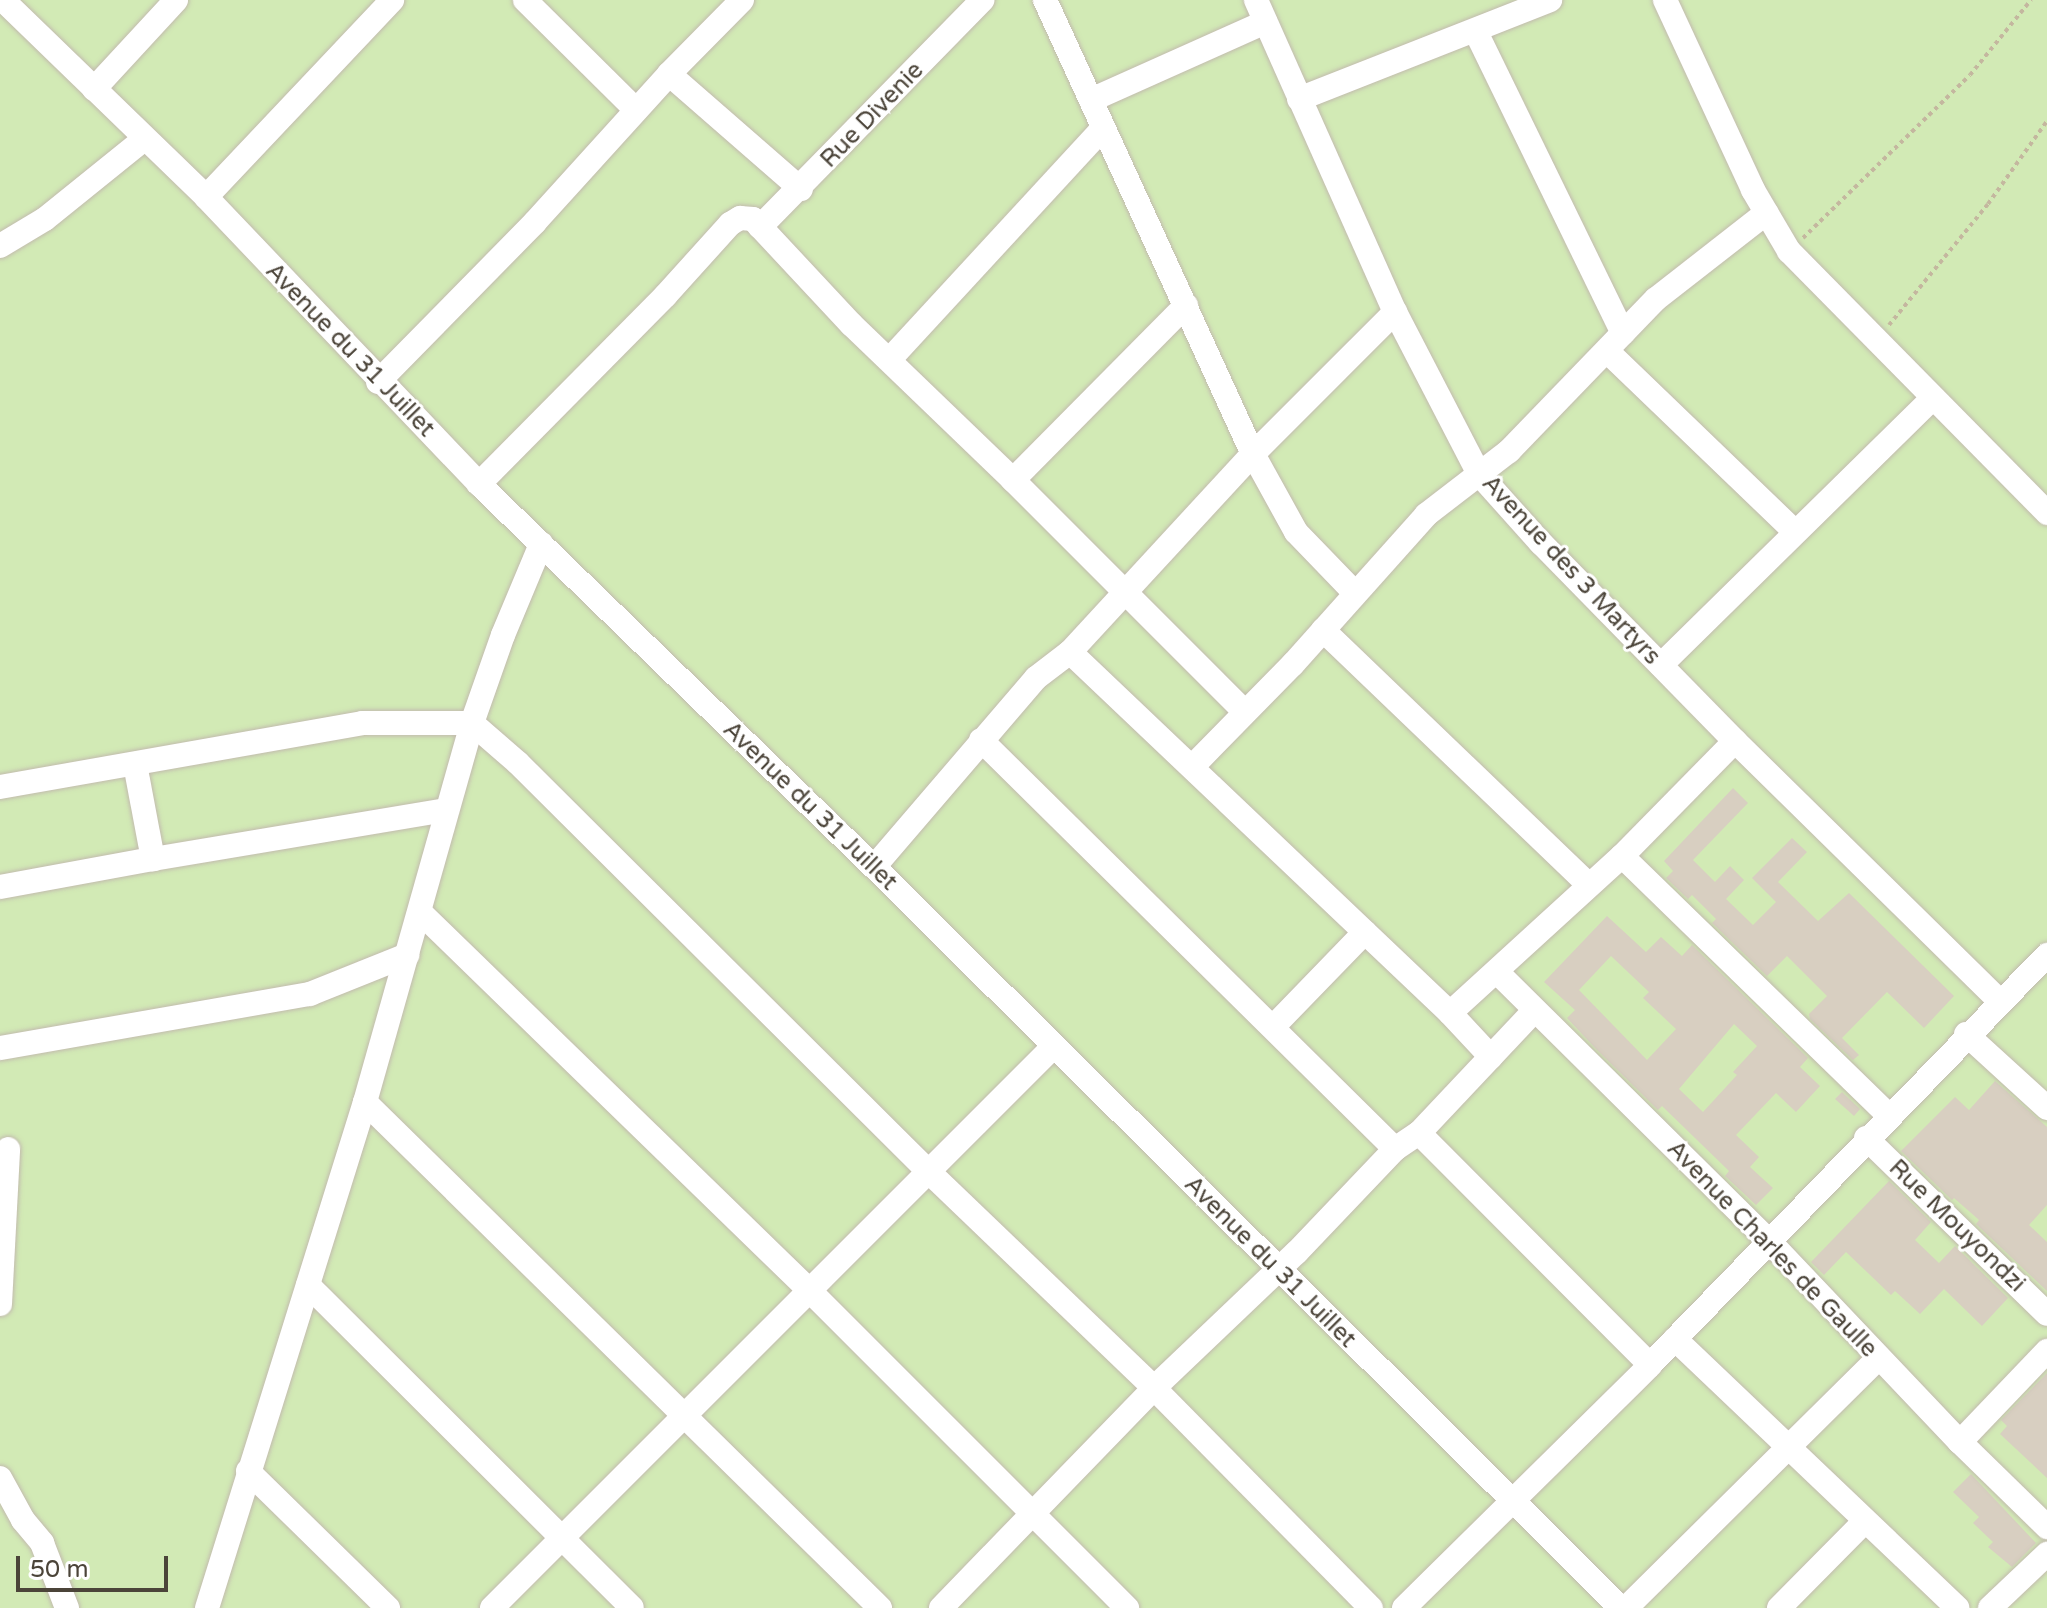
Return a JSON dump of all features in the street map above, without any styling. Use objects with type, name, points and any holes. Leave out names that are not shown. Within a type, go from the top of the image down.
[{"type":"street","name":"Avenue du 31 Juillet","points":[[3,0],[206,197],[378,382],[479,484],[874,867],[1277,1270],[1624,1608]]},
{"type":"street","points":[[94,89],[176,0]]},
{"type":"street","points":[[206,197],[392,0]]},
{"type":"street","points":[[525,0],[636,110]]},
{"type":"street","points":[[378,382],[535,222],[669,74],[742,0]]},
{"type":"street","name":"Rue Divenie","points":[[760,227],[801,189],[982,0]]},
{"type":"street","points":[[1045,0],[1253,454],[1296,532],[1355,593]]},
{"type":"street","points":[[1299,99],[1476,32],[1550,0]]},
{"type":"street","points":[[1665,0],[1766,213],[1789,251],[1875,342],[2047,513]]},
{"type":"street","points":[[1091,100],[1260,11]]},
{"type":"street","name":"Avenue des 3 Martyrs","points":[[1260,11],[1395,312],[1479,474],[1541,543],[1735,741],[2000,1001]]},
{"type":"street","points":[[1476,32],[1623,333]]},
{"type":"street","points":[[669,74],[801,189]]},
{"type":"street","points":[[890,359],[1103,128]]},
{"type":"street","points":[[0,246],[45,219],[144,139]]},
{"type":"street","points":[[1193,766],[1323,630],[1426,515],[1509,451],[1656,299],[1766,213]]},
{"type":"street","points":[[479,484],[730,224],[740,218],[753,219],[852,325],[1013,480],[1245,712]]},
{"type":"street","points":[[1013,480],[1186,305]]},
{"type":"street","points":[[874,867],[1036,678],[1070,652],[1124,590],[1253,454],[1395,312]]},
{"type":"street","points":[[1607,351],[1795,532]]},
{"type":"street","points":[[1661,665],[1933,398]]},
{"type":"street","points":[[207,1608],[365,1102],[472,723],[503,635],[541,544]]},
{"type":"street","points":[[1323,630],[1588,884]]},
{"type":"street","points":[[1070,652],[1450,1013],[1491,1057]]},
{"type":"street","points":[[0,787],[362,723],[472,723],[518,763],[929,1172],[1154,1388],[1371,1608]]},
{"type":"street","points":[[981,740],[1395,1149]]},
{"type":"street","points":[[1450,1013],[1622,856],[1735,741]]},
{"type":"street","points":[[135,764],[153,859]]},
{"type":"street","points":[[0,887],[446,810]]},
{"type":"street","points":[[1622,856],[1889,1116]]},
{"type":"street","points":[[420,912],[809,1290],[1127,1608]]},
{"type":"street","points":[[1273,1027],[1365,932]]},
{"type":"street","points":[[0,1048],[310,994],[407,955]]},
{"type":"street","points":[[1404,1608],[1650,1365],[1966,1034],[2047,955]]},
{"type":"street","name":"Avenue Charles de Gaulle","points":[[1497,972],[1770,1242],[1960,1442],[2047,1527]]},
{"type":"street","points":[[941,1608],[1154,1388],[1277,1270],[1395,1149],[1419,1133],[1534,1011]]},
{"type":"street","points":[[1966,1034],[2047,1108]]},
{"type":"street","points":[[492,1608],[1053,1047]]},
{"type":"street","points":[[365,1102],[880,1608]]},
{"type":"street","points":[[1419,1133],[1650,1365]]},
{"type":"street","name":"Rue Mouyondzi","points":[[1866,1138],[2047,1314]]},
{"type":"street","points":[[0,1304],[8,1149]]},
{"type":"street","points":[[308,1285],[632,1608]]},
{"type":"street","points":[[1675,1339],[1957,1608]]},
{"type":"street","points":[[1960,1442],[2047,1351]]},
{"type":"street","points":[[1624,1608],[1879,1358]]},
{"type":"street","points":[[248,1471],[388,1608]]},
{"type":"street","points":[[0,1478],[11,1523],[42,1543],[67,1608]]},
{"type":"street","points":[[1789,1605],[1865,1521]]},
{"type":"street","points":[[1990,1608],[2047,1554]]},
{"type":"path","points":[[1789,251],[1970,75],[2031,0]]},
{"type":"path","points":[[1875,342],[1988,204],[2047,121]]},
{"type":"green space","points":[[0,0],[2047,0],[2047,1608],[0,1608]]},
{"type":"building","points":[[1733,788],[1748,803],[1693,860],[1715,882],[1730,866],[1744,880],[1726,899],[1753,925],[1776,902],[1752,878],[1792,838],[1807,852],[1778,882],[1818,921],[1849,893],[1954,996],[1924,1028],[1887,992],[1842,1038],[1859,1055],[1853,1060],[1810,1019],[1809,1014],[1827,996],[1787,956],[1767,976],[1712,923],[1716,919],[1692,895],[1688,899],[1666,878],[1673,871],[1664,861]]},
{"type":"building","points":[[1607,916],[1646,952],[1661,937],[1682,956],[1692,945],[1808,1058],[1800,1067],[1820,1086],[1796,1112],[1776,1093],[1736,1135],[1759,1157],[1750,1167],[1773,1188],[1756,1205],[1725,1176],[1729,1171],[1662,1106],[1658,1110],[1596,1049],[1567,1018],[1575,1010],[1544,982]],"holes":[[[1611,956],[1649,992],[1643,998],[1676,1029],[1647,1060],[1579,990]],[[1734,1024],[1757,1046],[1733,1072],[1737,1075],[1703,1112],[1679,1089]]]},
{"type":"building","points":[[1995,1081],[2047,1127],[2047,1205],[2029,1225],[2047,1242],[2047,1291],[1976,1224],[1979,1220],[1954,1198],[1952,1200],[1901,1151],[1955,1097],[1969,1110]]},
{"type":"building","points":[[1842,1092],[1860,1109],[1854,1116],[1835,1099]]},
{"type":"building","points":[[1889,1181],[1931,1222],[1915,1240],[1939,1263],[1955,1246],[2008,1298],[1982,1326],[1944,1289],[1920,1314],[1895,1291],[1891,1295],[1846,1252],[1824,1275],[1811,1262]]},
{"type":"building","points":[[2047,1373],[2047,1478],[2000,1434],[2007,1426],[2001,1420]]},
{"type":"building","points":[[1971,1474],[2036,1543],[2012,1567],[1988,1547],[1993,1542],[1973,1523],[1979,1517],[1953,1492]]}]
